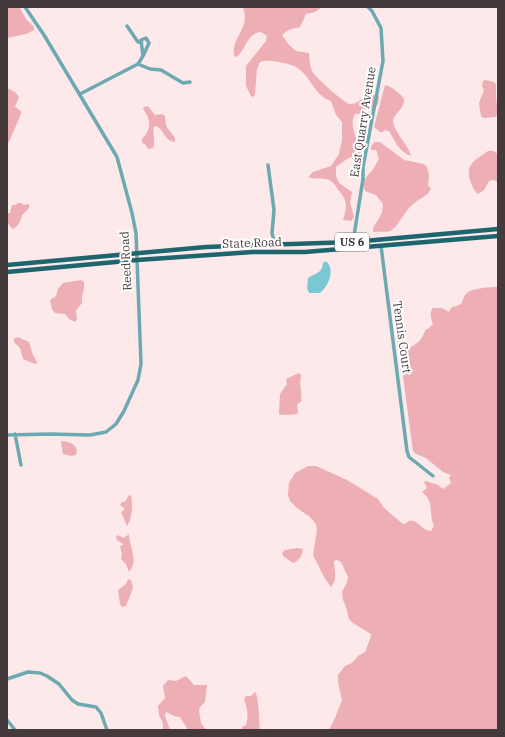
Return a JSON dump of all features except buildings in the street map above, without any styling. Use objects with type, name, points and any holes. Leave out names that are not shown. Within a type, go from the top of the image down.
[{"type":"main road","name":"State Road","points":[[7,265],[206,247],[353,242],[498,229]]},
{"type":"main road","name":"State Road","points":[[7,272],[137,260],[253,252],[305,252],[498,236]]},
{"type":"street","name":"Reed Road","points":[[7,435],[94,435],[106,432],[116,424],[138,380],[141,352],[138,254],[134,222],[117,157],[80,94],[25,7]]},
{"type":"street","name":"East Quarry Avenue","points":[[353,242],[363,179],[363,167],[383,61],[381,28],[372,11],[368,7]]},
{"type":"street","points":[[127,26],[138,42],[140,42],[143,56]]},
{"type":"street","points":[[80,94],[138,64],[149,43],[146,38],[143,38],[140,42]]},
{"type":"street","points":[[138,64],[150,69],[161,70],[183,83],[190,82]]},
{"type":"street","points":[[268,165],[274,206],[272,233],[274,245]]},
{"type":"street","points":[[461,233],[462,239]]},
{"type":"street","points":[[394,238],[394,245]]},
{"type":"street","points":[[253,252],[254,246]]},
{"type":"street","name":"Tennis Court","points":[[381,246],[404,431],[409,457],[433,476]]},
{"type":"street","points":[[15,434],[21,465]]},
{"type":"street","points":[[7,679],[28,672],[40,673],[47,676],[59,684],[72,700],[78,704],[96,707],[101,713],[106,730]]},
{"type":"street","points":[[7,720],[15,730]]},
{"type":"shaded area","points":[[7,7],[19,7],[26,19],[34,27],[34,30],[26,34],[7,38]]},
{"type":"shaded area","points":[[243,7],[322,7],[315,12],[306,14],[300,27],[288,30],[282,35],[289,45],[296,51],[309,53],[309,60],[314,74],[342,100],[350,104],[359,101],[367,95],[379,96],[378,104],[373,110],[366,108],[363,113],[355,114],[353,118],[354,133],[363,152],[347,159],[336,167],[336,176],[339,183],[352,192],[350,202],[354,217],[351,221],[343,220],[346,204],[344,198],[334,183],[327,179],[308,177],[313,172],[331,166],[339,154],[342,140],[342,122],[336,115],[331,101],[326,99],[317,91],[299,69],[289,64],[271,61],[260,62],[257,69],[254,97],[251,96],[246,86],[246,66],[266,41],[267,36],[261,32],[252,35],[242,51],[236,57],[234,56],[235,43],[245,21]]},
{"type":"shaded area","points":[[485,80],[496,84],[498,112],[496,117],[483,118],[481,116],[479,103],[484,90],[482,86],[483,81]]},
{"type":"shaded area","points":[[385,85],[396,90],[404,99],[403,106],[394,117],[393,122],[411,156],[400,149],[389,131],[384,130],[383,132],[380,132],[374,127]]},
{"type":"shaded area","points":[[7,88],[15,92],[19,97],[15,107],[21,111],[21,114],[7,144]]},
{"type":"shaded area","points":[[148,106],[155,115],[162,114],[165,116],[166,126],[175,138],[175,142],[169,140],[156,126],[154,127],[153,148],[148,149],[145,144],[142,143],[142,139],[148,132],[149,128],[148,116],[143,109],[144,107]]},
{"type":"shaded area","points":[[375,142],[380,142],[404,160],[424,164],[427,167],[429,176],[428,186],[431,188],[426,195],[409,208],[392,230],[373,232],[373,228],[382,213],[383,204],[376,195],[365,191],[364,183],[379,159],[376,150],[371,150],[371,146]]},
{"type":"shaded area","points":[[488,151],[493,151],[498,154],[498,182],[493,180],[489,181],[484,190],[478,194],[470,180],[469,170],[473,162]]},
{"type":"shaded area","points":[[18,203],[24,205],[29,204],[29,208],[22,215],[18,225],[12,229],[7,222],[7,213],[10,213],[12,205]]},
{"type":"shaded area","points":[[81,280],[84,282],[82,303],[76,310],[77,319],[75,322],[69,319],[65,314],[55,313],[52,309],[50,300],[56,296],[58,289],[63,283]]},
{"type":"shaded area","points":[[498,287],[498,730],[329,730],[342,700],[338,675],[345,666],[352,663],[358,656],[365,652],[371,634],[349,619],[342,592],[348,577],[341,562],[337,560],[334,561],[335,577],[331,587],[324,577],[313,555],[317,531],[316,524],[310,517],[290,501],[288,495],[289,483],[295,473],[308,466],[316,466],[347,480],[378,499],[384,508],[403,524],[411,520],[415,521],[427,530],[431,531],[434,526],[429,500],[422,492],[427,488],[424,482],[426,481],[438,485],[443,489],[451,483],[449,478],[451,475],[443,472],[426,458],[416,454],[413,451],[399,346],[401,345],[409,348],[421,339],[425,330],[433,324],[431,314],[433,308],[442,308],[449,312],[452,307],[460,305],[465,295],[469,291]]},
{"type":"shaded area","points":[[18,337],[29,342],[37,362],[36,364],[23,359],[20,348],[14,342],[14,339]]},
{"type":"shaded area","points":[[299,373],[301,375],[300,384],[302,400],[297,405],[298,413],[281,415],[279,414],[280,394],[287,384],[286,379]]},
{"type":"shaded area","points":[[62,441],[68,442],[75,446],[77,452],[76,455],[72,456],[63,454]]},
{"type":"shaded area","points":[[129,495],[132,499],[132,507],[131,516],[127,526],[121,512],[125,509],[120,505],[122,502],[125,502]]},
{"type":"shaded area","points":[[129,534],[133,553],[133,563],[129,572],[126,564],[121,559],[122,554],[120,546],[123,544],[117,540],[116,537],[117,535],[124,538]]},
{"type":"shaded area","points":[[297,548],[303,549],[300,558],[297,561],[293,563],[283,556],[282,553],[285,550]]},
{"type":"shaded area","points":[[128,579],[131,580],[133,588],[126,606],[122,607],[120,604],[118,590],[126,584]]},
{"type":"shaded area","points":[[186,676],[194,685],[207,685],[205,702],[199,710],[201,723],[206,730],[188,730],[180,717],[166,712],[165,716],[170,730],[163,730],[163,723],[159,715],[158,706],[165,698],[163,686],[168,680],[176,681]]},
{"type":"shaded area","points":[[255,692],[258,704],[260,730],[242,730],[242,727],[246,725],[247,718],[247,709],[244,699],[246,696],[251,696]]},
{"type":"water","points":[[326,261],[329,265],[331,273],[326,287],[320,293],[309,293],[307,288],[308,278],[318,273],[323,263]]}]
